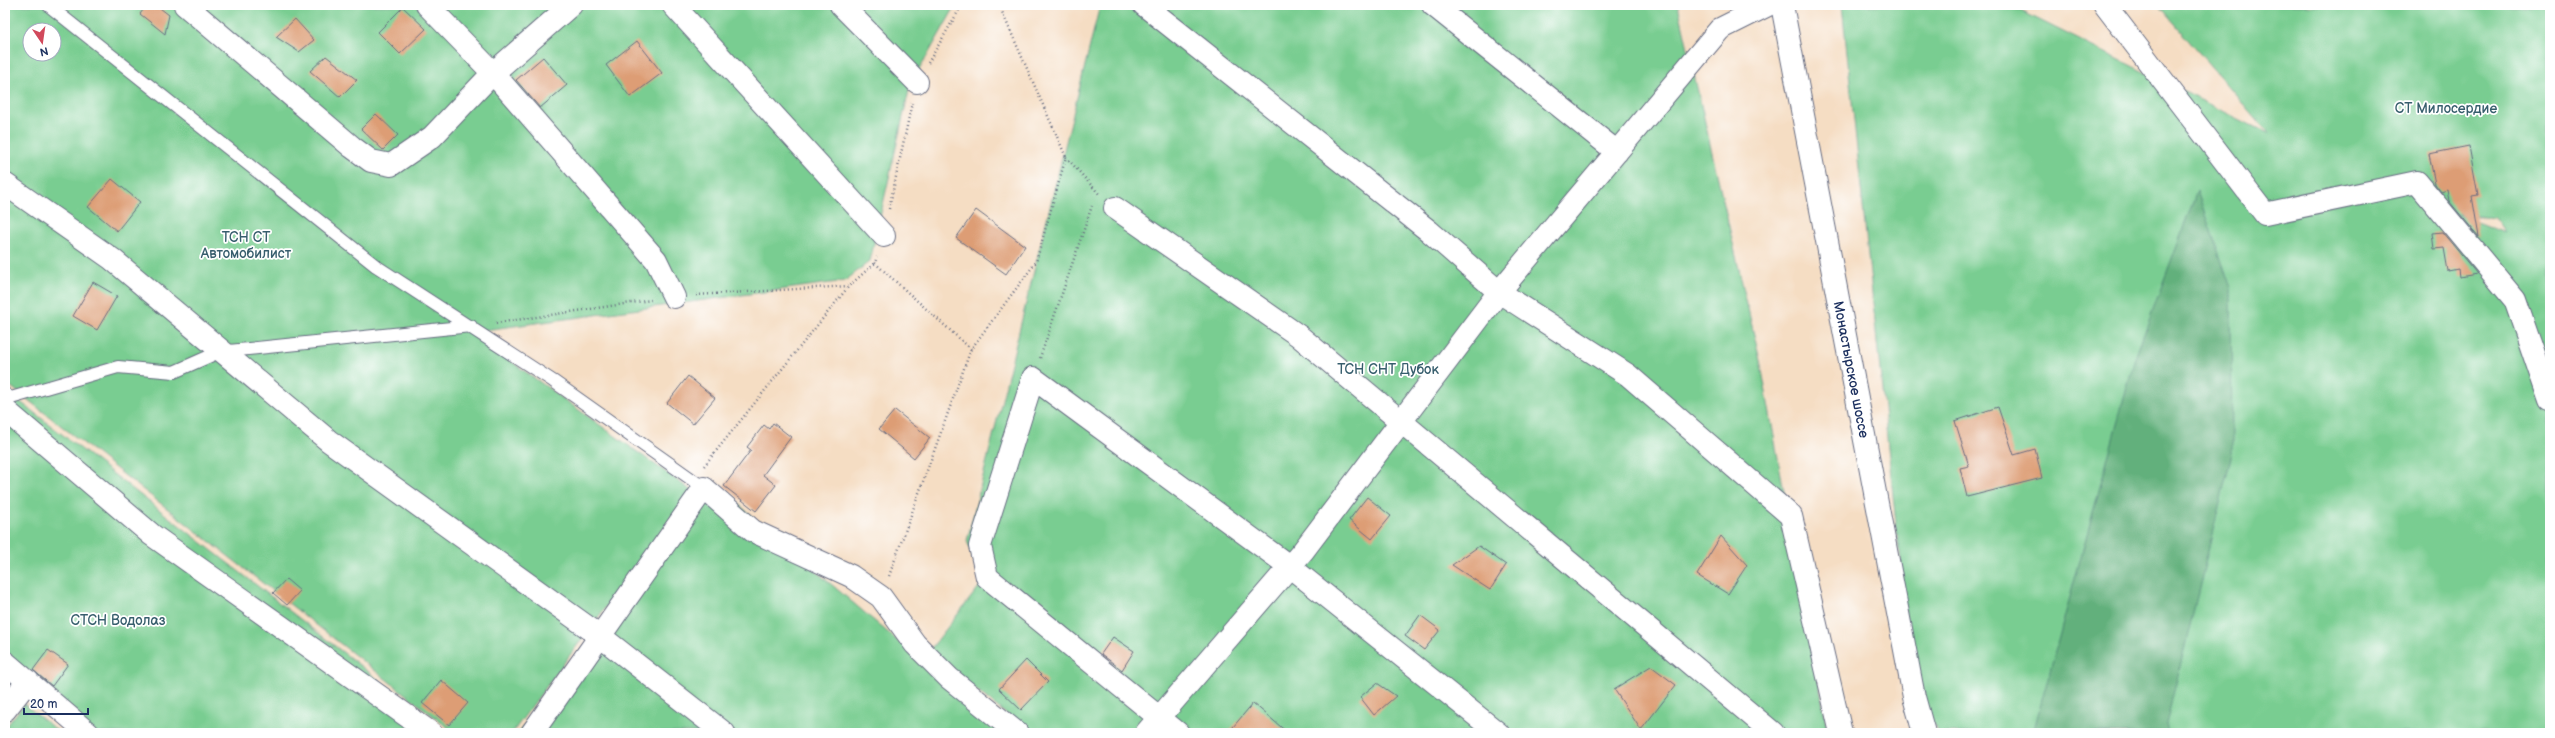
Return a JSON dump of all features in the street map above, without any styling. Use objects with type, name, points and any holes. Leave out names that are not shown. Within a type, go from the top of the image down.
[{"type":"street","points":[[186,5],[371,161],[391,165],[432,137],[493,73],[571,5]]},
{"type":"street","points":[[427,5],[493,73],[656,260],[674,297]]},
{"type":"street","points":[[673,5],[884,236]]},
{"type":"street","points":[[842,5],[917,82]]},
{"type":"street","points":[[1144,5],[1428,231],[1499,292],[1628,376],[1791,516],[1841,733]]},
{"type":"street","points":[[1433,5],[1617,152]]},
{"type":"street","points":[[1153,726],[1289,566],[1499,292],[1720,29],[1740,10],[1768,5]]},
{"type":"street","name":"Монастырское шоссе","points":[[1782,5],[1914,697],[1924,733]]},
{"type":"street","points":[[2105,5],[2265,214],[2417,182],[2515,300],[2550,401]]},
{"type":"street","points":[[5,184],[112,259],[219,352],[329,442],[600,636],[724,733]]},
{"type":"street","points":[[1116,208],[1299,336],[1773,733]]},
{"type":"street","points":[[1178,733],[1153,726],[988,577],[980,546],[1033,378],[1289,566],[1498,733]]},
{"type":"street","points":[[5,410],[152,534],[431,733]]},
{"type":"street","points":[[532,733],[600,636],[699,484],[753,531],[851,576],[881,597],[915,644],[949,678],[1017,733]]},
{"type":"street","points":[[5,662],[88,733]]},
{"type":"street","points":[[5,710],[28,681]]},
{"type":"lane","points":[[48,5],[376,266],[471,326],[699,484]]},
{"type":"lane","points":[[5,394],[12,398],[118,367],[174,372],[219,352],[471,326]]},
{"type":"path","points":[[699,484],[849,286],[875,263],[884,236],[917,82],[962,5]]},
{"type":"path","points":[[999,5],[1066,156],[1097,193],[1116,208]]},
{"type":"path","points":[[881,597],[970,349],[1036,262],[1066,156]]},
{"type":"path","points":[[1033,378],[1097,193]]},
{"type":"path","points":[[875,263],[970,349]]},
{"type":"green space","name":"ТСН СТ Автомобилист","points":[[5,5],[956,5],[910,86],[870,261],[845,281],[470,332],[692,491],[512,733],[455,733],[5,382]]},
{"type":"green space","name":"ТСН СНТ Дубок","points":[[1100,5],[1678,5],[1761,365],[1828,733],[1029,733],[929,651],[983,582],[967,541]]},
{"type":"green space","name":"СТ Милосердие","points":[[1842,5],[2009,5],[2269,134],[2158,5],[2550,5],[2550,733],[1939,733],[1914,697]],"holes":[[[2458,214],[2494,218],[2505,233]]]},
{"type":"green space","points":[[2197,191],[2231,288],[2232,453],[2166,724],[2168,733],[2033,733],[2135,358]]},
{"type":"green space","name":"СТСН Водолаз","points":[[5,390],[447,733],[72,733],[11,683],[5,690]]},
{"type":"green space","points":[[713,481],[757,521],[1006,733],[518,733]]},
{"type":"green space","points":[[24,704],[60,733],[5,733],[5,728]]},
{"type":"building","points":[[147,5],[156,5],[169,15],[165,34],[140,14]]},
{"type":"building","points":[[403,7],[426,29],[400,54],[378,32]]},
{"type":"building","points":[[295,19],[314,40],[299,52],[276,37]]},
{"type":"building","points":[[637,41],[662,73],[630,97],[606,65]]},
{"type":"building","points":[[326,56],[357,80],[340,97],[310,71]]},
{"type":"building","points":[[543,57],[567,85],[540,108],[516,80]]},
{"type":"building","points":[[376,114],[398,135],[383,150],[361,129]]},
{"type":"building","points":[[2469,146],[2478,195],[2472,196],[2479,237],[2449,201],[2447,190],[2441,192],[2435,184],[2429,154]]},
{"type":"building","points":[[112,179],[140,202],[117,231],[88,207]]},
{"type":"building","points":[[976,210],[1025,246],[1006,274],[956,238]]},
{"type":"building","points":[[2442,232],[2477,274],[2459,277],[2458,269],[2448,271],[2444,248],[2434,249],[2432,233]]},
{"type":"building","points":[[93,282],[117,296],[97,330],[73,316]]},
{"type":"building","points":[[688,376],[715,398],[693,424],[667,403]]},
{"type":"building","points":[[1998,407],[2014,455],[2035,449],[2042,478],[1967,497],[1960,468],[1969,466],[1955,421]]},
{"type":"building","points":[[895,410],[930,438],[914,458],[879,429]]},
{"type":"building","points":[[773,423],[791,437],[763,475],[776,485],[756,511],[724,486],[751,450],[747,447],[764,425],[769,429]]},
{"type":"building","points":[[1367,497],[1391,516],[1372,539],[1349,520]]},
{"type":"building","points":[[1721,536],[1747,565],[1728,594],[1697,575]]},
{"type":"building","points":[[1479,546],[1506,565],[1490,590],[1452,565]]},
{"type":"building","points":[[286,579],[300,591],[287,605],[273,593]]},
{"type":"building","points":[[1420,615],[1440,630],[1424,650],[1405,636]]},
{"type":"building","points":[[1113,637],[1134,651],[1122,670],[1101,654]]},
{"type":"building","points":[[48,650],[68,664],[52,686],[33,670]]},
{"type":"building","points":[[1026,660],[1048,682],[1021,710],[999,689]]},
{"type":"building","points":[[1651,666],[1676,685],[1641,730],[1614,689]]},
{"type":"building","points":[[441,680],[468,703],[449,725],[422,703]]},
{"type":"building","points":[[1377,683],[1396,696],[1374,715],[1360,697]]},
{"type":"building","points":[[1253,703],[1288,733],[1228,733]]}]
